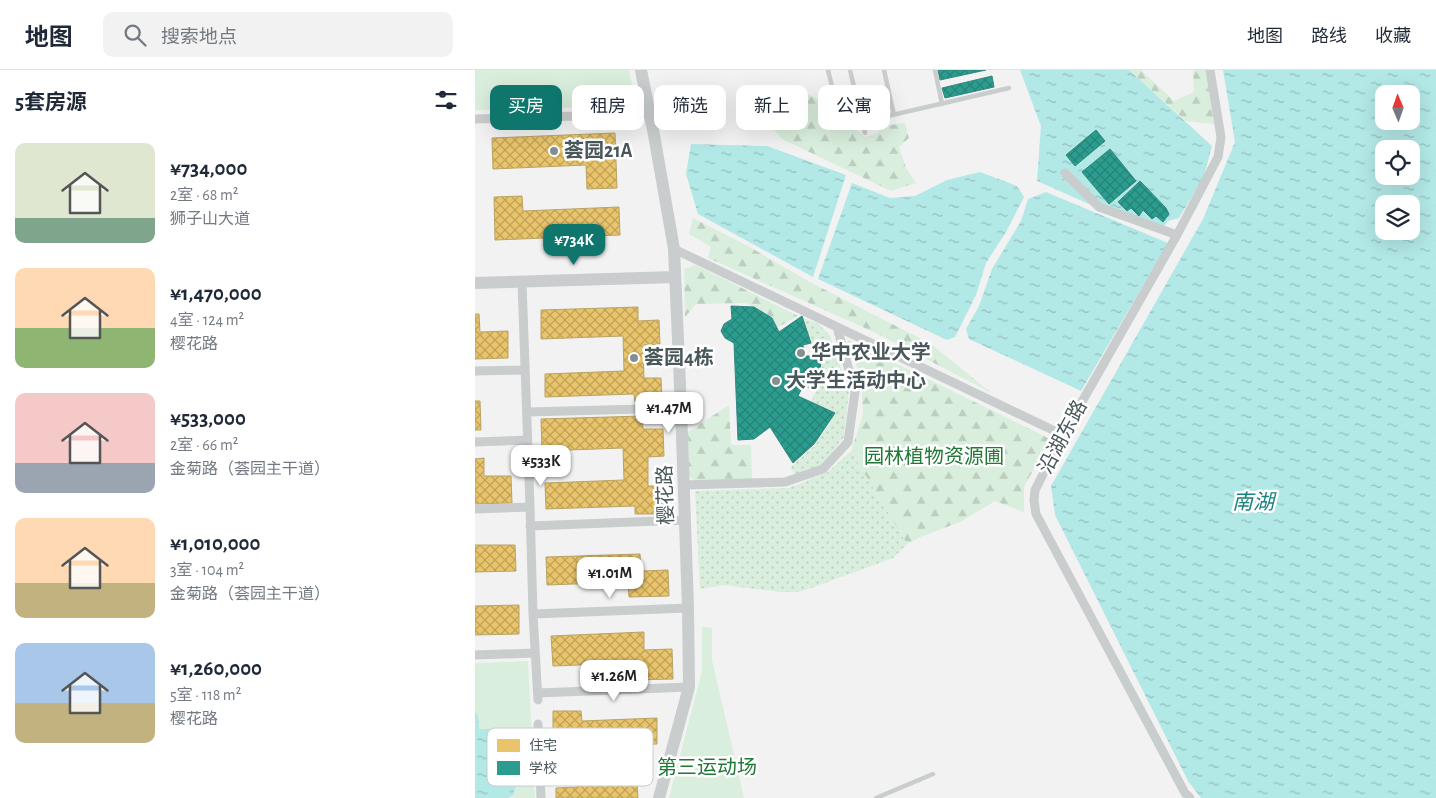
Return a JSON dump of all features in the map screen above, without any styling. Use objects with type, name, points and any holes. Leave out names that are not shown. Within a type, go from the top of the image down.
[{"type":"street","name":"樱花路","points":[[641,70],[674,249],[688,608],[689,687],[659,798]]},
{"type":"street","name":"沿湖东路","points":[[1190,798],[1185,794],[1036,514],[1034,500],[1035,490],[1063,435],[1177,235],[1218,158],[1221,137],[1210,70]]},
{"type":"street","points":[[475,119],[650,114]]},
{"type":"street","points":[[1065,173],[1099,207],[1177,235]]},
{"type":"street","points":[[674,249],[1063,435]]},
{"type":"street","points":[[475,283],[675,277]]},
{"type":"street","points":[[522,282],[533,614],[538,697],[689,687]]},
{"type":"street","points":[[684,485],[785,482],[823,468],[848,442],[855,392],[837,327]]},
{"type":"street","points":[[475,371],[525,370]]},
{"type":"street","points":[[527,412],[681,408]]},
{"type":"street","points":[[475,442],[527,440]]},
{"type":"street","points":[[475,509],[530,507]]},
{"type":"street","points":[[531,526],[685,520]]},
{"type":"street","points":[[533,614],[688,608]]},
{"type":"street","points":[[475,655],[535,653]]},
{"type":"street","points":[[539,724],[539,728]]},
{"type":"lane","points":[[828,70],[832,85]]},
{"type":"lane","points":[[850,70],[853,85]]},
{"type":"lane","points":[[885,70],[894,115]]},
{"type":"lane","points":[[935,70],[942,104]]},
{"type":"lane","points":[[890,116],[1009,88]]},
{"type":"lane","points":[[876,798],[933,774]]},
{"type":"green space","points":[[475,70],[629,70],[632,85],[572,85],[572,108],[562,108],[562,85],[490,85],[490,110],[475,110]]},
{"type":"green space","points":[[1129,70],[1141,70],[1174,101],[1194,92],[1193,70],[1206,70],[1214,124],[1186,121]]},
{"type":"green space","points":[[808,94],[818,100],[818,130],[857,130],[865,137],[880,130],[890,130],[890,125],[905,123],[909,138],[899,147],[906,168],[916,183],[891,191],[782,139],[774,130],[808,130]]},
{"type":"green space","points":[[693,218],[748,246],[808,281],[931,344],[990,392],[876,333],[708,258],[711,247],[689,234]]},
{"type":"green space","points":[[696,265],[798,316],[775,329],[767,316],[746,303],[696,304],[685,317],[684,269]]},
{"type":"green space","points":[[803,318],[819,324],[830,336],[849,391],[844,437],[821,466],[796,476],[791,467],[814,446],[835,414],[811,402],[821,379],[821,355],[814,354]]},
{"type":"green space","name":"园林植物资源圃","points":[[848,340],[1050,439],[1024,487],[1024,512],[995,501],[960,522],[907,544],[851,451],[863,415],[861,379]]},
{"type":"green space","points":[[729,405],[731,445],[751,445],[752,482],[697,484],[689,476],[688,432]]},
{"type":"green space","name":"园林植物资源圃","points":[[851,451],[907,544],[893,558],[798,592],[781,592],[724,585],[700,589],[695,491],[789,488],[828,472]]},
{"type":"green space","name":"第三运动场","points":[[702,627],[712,628],[712,660],[744,798],[669,798],[702,671]]},
{"type":"green space","points":[[528,661],[531,728],[487,728],[487,786],[534,786],[535,798],[475,798],[475,663]]},
{"type":"water","points":[[1020,70],[1129,70],[1212,146],[1204,176],[1179,218],[1168,221],[1160,231],[1098,208],[1037,181],[1041,126]]},
{"type":"water","name":"南湖","points":[[1223,70],[1436,70],[1436,798],[1201,798],[1188,781],[1055,515],[1051,486],[1203,219],[1235,142]]},
{"type":"water","points":[[691,144],[767,146],[846,175],[813,277],[698,214],[686,174]]},
{"type":"water","points":[[980,172],[1017,186],[1024,197],[1006,232],[986,263],[976,295],[955,337],[947,340],[818,279],[852,183],[890,198],[915,196],[947,180]]},
{"type":"water","points":[[1046,192],[1168,243],[1081,391],[969,339],[966,329],[979,306],[992,269],[1021,221],[1028,199]]},
{"type":"water","points":[[475,711],[478,716],[479,729],[487,729],[487,786],[516,786],[513,795],[508,798],[475,798]]},
{"type":"building: 住宅","name":"荟园21A","points":[[615,133],[617,188],[587,189],[586,165],[493,169],[492,138]]},
{"type":"building: 住宅","points":[[522,196],[523,211],[619,207],[620,235],[495,240],[494,197]]},
{"type":"building: 住宅","name":"荟园4栋","points":[[638,307],[638,321],[659,320],[660,344],[643,345],[644,378],[661,378],[662,401],[635,402],[634,394],[545,397],[545,374],[624,371],[623,336],[541,339],[541,310]]},
{"type":"building: 住宅","points":[[475,314],[479,314],[480,332],[508,331],[508,358],[475,359]]},
{"type":"building: 住宅","points":[[475,401],[480,401],[481,430],[475,430]]},
{"type":"building: 住宅","points":[[642,416],[643,429],[663,429],[664,456],[648,457],[648,486],[665,486],[666,514],[635,514],[635,506],[546,509],[545,483],[624,480],[623,448],[542,451],[541,419]]},
{"type":"building: 住宅","points":[[484,458],[484,476],[511,476],[512,503],[475,504],[475,459]]},
{"type":"building: 住宅","points":[[475,545],[515,545],[516,571],[475,572]]},
{"type":"building: 住宅","points":[[640,554],[641,571],[668,570],[669,596],[629,597],[628,582],[547,585],[546,557]]},
{"type":"building: 住宅","points":[[519,605],[519,634],[475,635],[475,606]]},
{"type":"building: 住宅","points":[[644,632],[644,650],[672,649],[673,679],[634,680],[633,663],[553,666],[551,636]]},
{"type":"building: 住宅","points":[[553,711],[581,711],[582,721],[657,718],[657,744],[653,744],[653,728],[553,728]]},
{"type":"building: 住宅","points":[[637,786],[638,798],[556,798],[556,788]]},
{"type":"building: 学校","points":[[938,70],[986,70],[940,80]]},
{"type":"building: 学校","points":[[992,76],[994,87],[945,98],[942,88]]},
{"type":"building: 学校","points":[[1096,130],[1105,141],[1075,166],[1066,155]]},
{"type":"building: 学校","points":[[1110,149],[1136,181],[1109,204],[1082,172]]},
{"type":"building: 学校","points":[[1140,181],[1166,208],[1169,214],[1163,222],[1156,216],[1152,219],[1143,210],[1139,216],[1131,208],[1127,211],[1118,202]]},
{"type":"building: 学校","name":"大学生活动中心","points":[[731,306],[754,307],[772,318],[779,332],[802,316],[811,343],[803,345],[804,356],[821,356],[820,376],[813,389],[803,386],[798,396],[835,413],[814,444],[793,463],[770,427],[754,439],[738,440],[734,343],[725,338],[721,331],[724,324],[732,319]]},
{"type":"place","name":"荟园21A","points":[[554,151]]},
{"type":"place","name":"华中农业大学","points":[[801,353]]},
{"type":"place","name":"荟园4栋","points":[[634,358]]},
{"type":"place","name":"大学生活动中心","points":[[776,381]]}]
